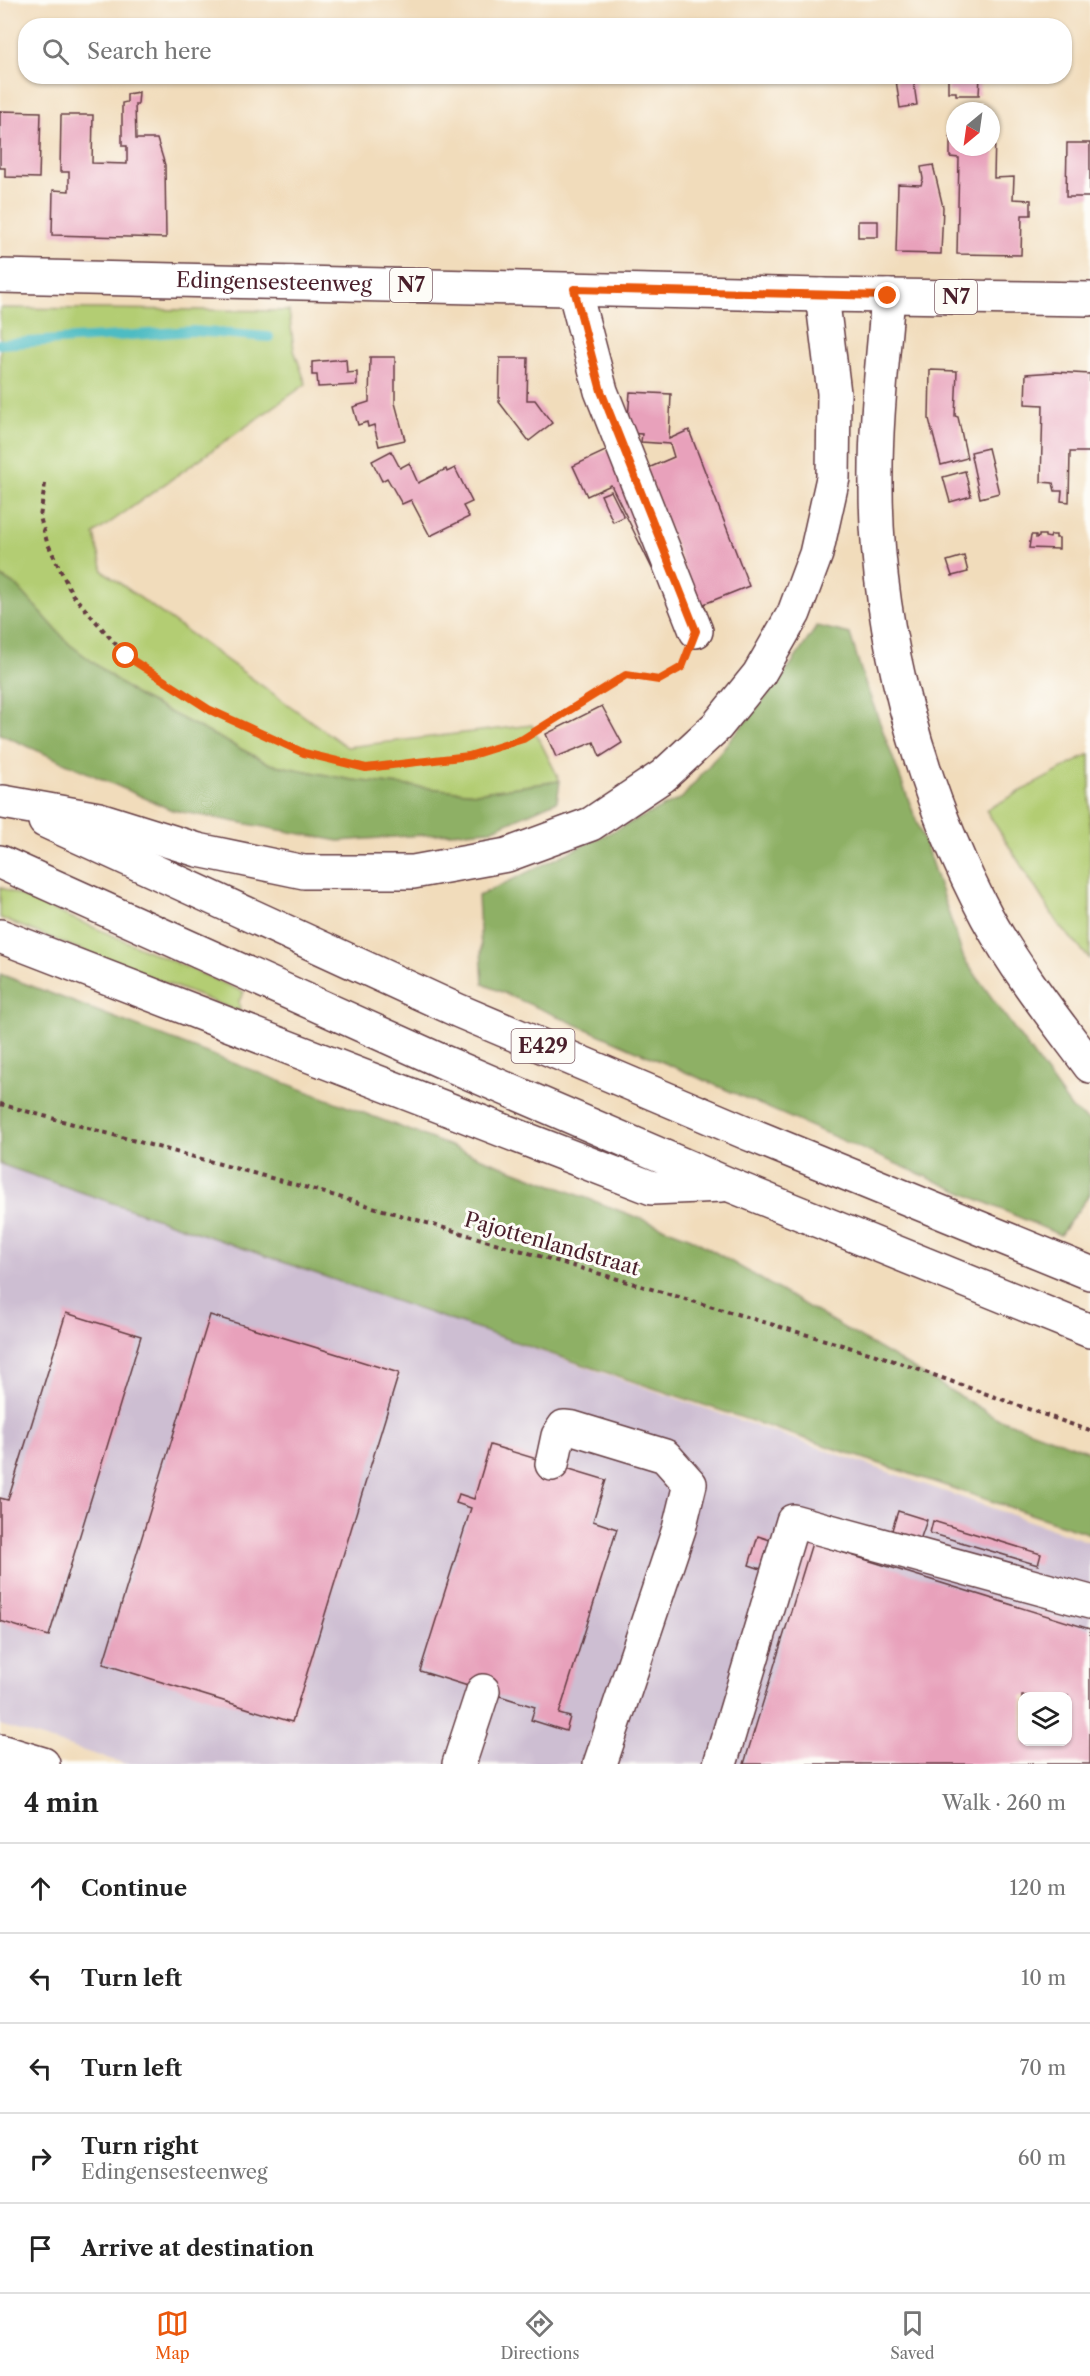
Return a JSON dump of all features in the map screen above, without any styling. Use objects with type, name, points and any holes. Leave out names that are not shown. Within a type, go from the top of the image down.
[{"type":"main road","name":"Edingensesteenweg","points":[[0,276],[1090,299]]},
{"type":"main road","points":[[574,289],[601,391],[696,631]]},
{"type":"main road","points":[[2,801],[99,819],[198,850],[304,872],[412,872],[507,855],[591,824],[663,776],[717,726],[759,674],[794,613],[816,554],[833,478],[834,393],[822,295]]},
{"type":"main road","points":[[888,296],[876,486],[883,596],[906,712],[939,812],[987,917],[1032,988],[1090,1066]]},
{"type":"main road","name":"E429","points":[[2,801],[470,1015],[747,1133],[1090,1273]]},
{"type":"main road","name":"E429","points":[[0,862],[439,1060],[730,1185],[1090,1331]]},
{"type":"main road","points":[[0,936],[652,1188],[730,1185]]},
{"type":"main road","points":[[552,1464],[558,1436],[564,1427],[573,1428],[665,1456],[690,1484],[680,1529],[600,1764]]},
{"type":"main road","points":[[720,1764],[793,1521],[1090,1602]]},
{"type":"main road","points":[[459,1764],[483,1691]]},
{"type":"main road","points":[[0,1751],[43,1764]]},
{"type":"path","points":[[45,484],[40,518],[47,542],[72,594],[126,656],[210,710],[304,753],[366,768],[469,756],[523,739],[626,675],[659,680],[682,667],[696,631]]},
{"type":"path","name":"Pajottenlandstraat","points":[[0,1104],[315,1190],[886,1358],[1090,1431]]},
{"type":"shaded area","points":[[0,1164],[1090,1542],[1090,1764],[126,1764],[0,1725]]},
{"type":"green space","points":[[0,308],[289,311],[294,350],[306,384],[94,534],[103,571],[347,747],[532,725],[560,781],[476,793],[352,780],[270,764],[136,695],[69,644],[18,587],[0,576]]},
{"type":"green space","points":[[0,576],[18,587],[69,644],[136,695],[270,764],[352,780],[476,793],[560,781],[557,801],[491,830],[339,841],[172,810],[0,734]]},
{"type":"green space","points":[[817,626],[850,634],[864,680],[928,852],[964,959],[1072,1109],[1090,1122],[1090,1194],[1060,1235],[483,984],[478,896],[682,798],[784,675]]},
{"type":"green space","points":[[1090,754],[1090,959],[1059,925],[986,810]]},
{"type":"green space","points":[[0,887],[244,992],[239,1001],[240,1012],[0,918]]},
{"type":"green space","points":[[0,974],[691,1238],[997,1418],[1090,1452],[1090,1534],[447,1319],[0,1164]]},
{"type":"building","points":[[897,84],[914,84],[917,105],[900,108]]},
{"type":"building","points":[[948,84],[980,84],[979,95],[956,95],[956,92],[948,92]]},
{"type":"building","points":[[139,92],[138,104],[135,104],[136,139],[157,139],[165,165],[166,238],[52,235],[53,190],[69,191],[69,172],[60,172],[61,115],[93,115],[92,163],[127,164],[127,146],[122,146],[122,103],[127,102],[127,94]]},
{"type":"building","points":[[0,111],[41,112],[39,178],[5,177],[5,168],[0,168]]},
{"type":"building","points":[[1067,143],[1090,143],[1090,197],[1066,197]]},
{"type":"building","points":[[995,156],[994,178],[1014,177],[1013,199],[1031,200],[1031,215],[1022,215],[1021,255],[957,254],[959,158],[950,157]]},
{"type":"building","points":[[933,165],[943,207],[941,254],[896,253],[898,184],[921,185],[923,179],[921,167]]},
{"type":"building","points":[[858,221],[878,221],[878,237],[858,237]]},
{"type":"building","points":[[370,357],[395,357],[395,403],[405,440],[379,446],[374,425],[368,427],[367,422],[358,425],[353,407],[369,402]]},
{"type":"building","points":[[500,358],[528,358],[527,400],[535,400],[552,423],[529,441],[499,402]]},
{"type":"building","points":[[346,359],[347,373],[357,372],[357,385],[318,387],[317,375],[312,375],[312,362]]},
{"type":"building","points":[[930,370],[957,371],[955,416],[958,417],[967,458],[941,465],[929,419]]},
{"type":"building","points":[[1055,372],[1090,374],[1090,452],[1070,452],[1069,502],[1061,501],[1062,491],[1055,491],[1053,483],[1041,482],[1043,405],[1025,404],[1026,374]]},
{"type":"building","points":[[630,392],[671,394],[669,439],[689,430],[749,586],[699,606],[646,469],[674,457],[670,444],[641,442],[642,434],[627,433]]},
{"type":"building","points":[[616,446],[668,601],[611,485],[587,496],[573,466]]},
{"type":"building","points":[[988,448],[999,493],[980,498],[971,452]]},
{"type":"building","points":[[391,451],[400,468],[409,463],[418,483],[446,469],[447,472],[455,468],[472,502],[463,506],[469,517],[430,536],[411,500],[402,504],[387,478],[382,481],[372,461]]},
{"type":"building","points":[[965,471],[971,496],[950,502],[943,477]]},
{"type":"building","points":[[611,491],[624,517],[613,522],[601,495]]},
{"type":"building","points":[[1031,535],[1036,535],[1036,538],[1039,535],[1045,535],[1050,538],[1051,535],[1056,535],[1056,538],[1059,538],[1059,549],[1029,548]]},
{"type":"building","points":[[964,556],[968,572],[952,576],[947,561]]},
{"type":"building","points":[[602,706],[622,743],[600,757],[594,742],[556,757],[546,734]]},
{"type":"building","points":[[66,1313],[141,1336],[49,1636],[0,1621],[0,1498],[8,1500]]},
{"type":"building","points":[[210,1315],[399,1373],[292,1722],[103,1664]]},
{"type":"building","points":[[490,1445],[606,1480],[593,1521],[617,1529],[559,1714],[570,1717],[566,1731],[531,1720],[535,1707],[420,1671],[471,1508],[456,1503],[459,1494],[474,1499]]},
{"type":"building","points":[[898,1511],[927,1520],[919,1543],[891,1533]]},
{"type":"building","points":[[933,1521],[1041,1554],[1038,1565],[930,1533]]},
{"type":"building","points":[[758,1536],[770,1540],[761,1569],[749,1565]]},
{"type":"building","points":[[812,1543],[1090,1629],[1090,1764],[744,1764]]},
{"type":"waterway","points":[[0,344],[193,331],[269,337]]},
{"type":"route","points":[[126,656],[210,710],[304,753],[366,768],[469,756],[523,739],[626,675],[659,680],[682,667],[696,631],[601,391],[574,289],[888,296]]}]
